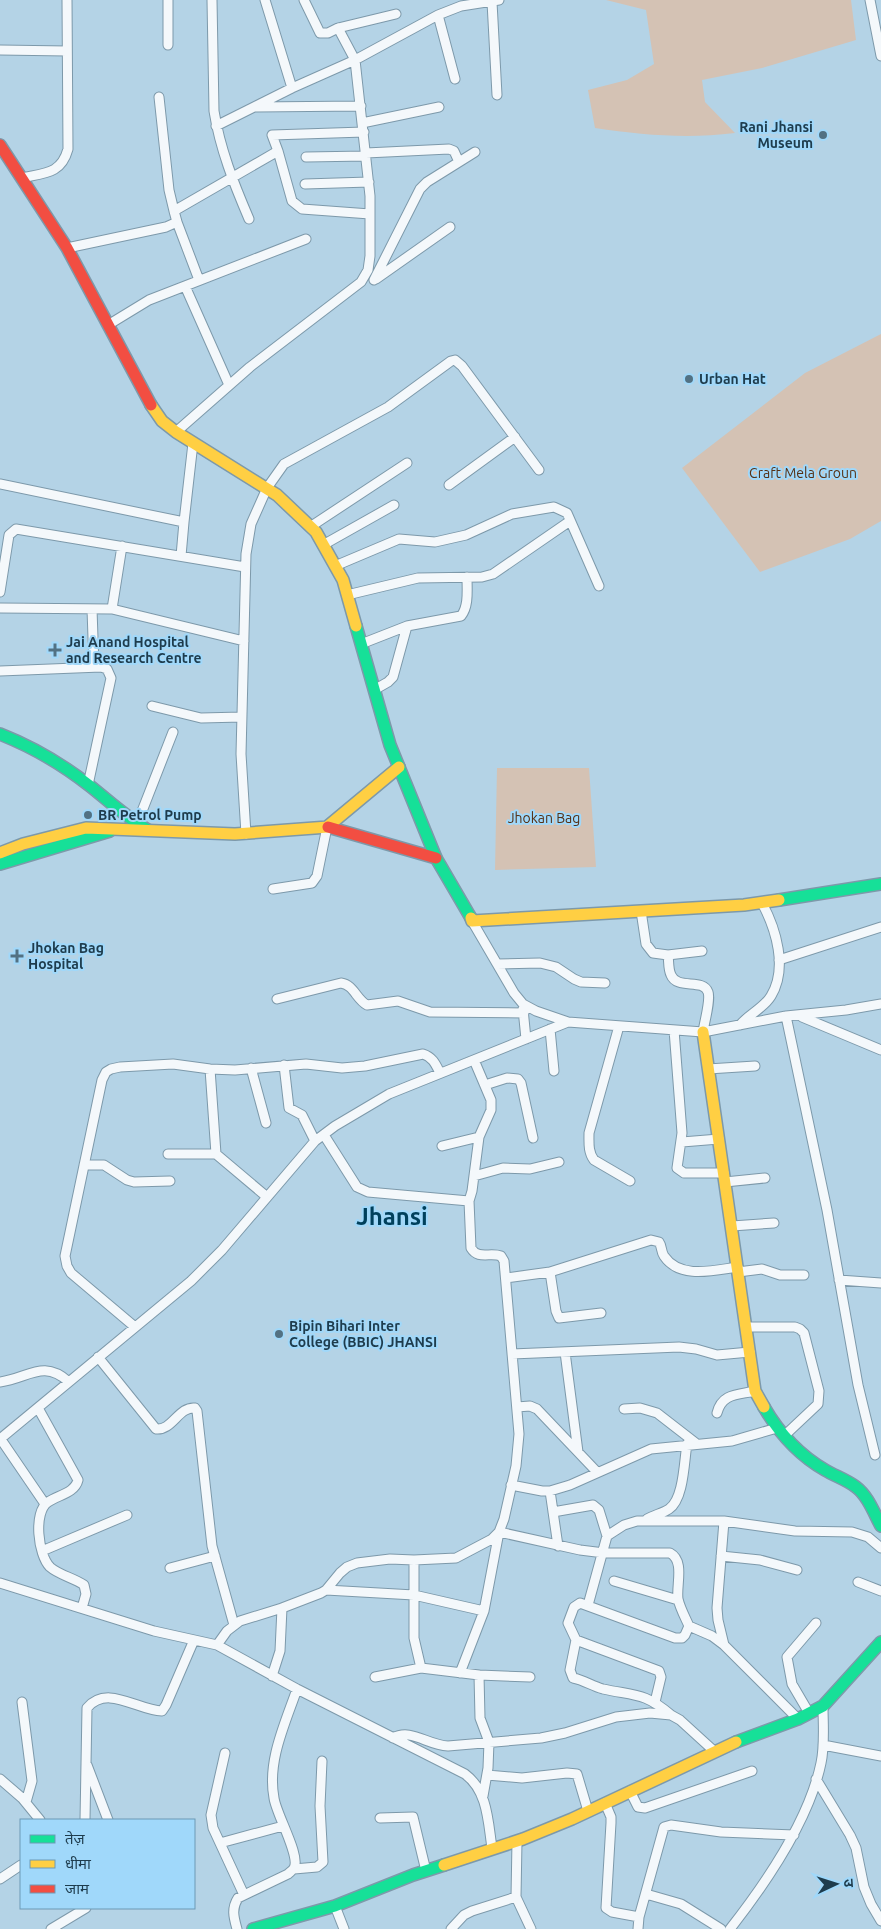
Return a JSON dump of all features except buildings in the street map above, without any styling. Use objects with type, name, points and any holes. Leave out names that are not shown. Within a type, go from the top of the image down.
[{"type":"street","points":[[21,178],[54,171],[66,159],[68,149],[67,0]]},
{"type":"street","points":[[168,0],[168,45]]},
{"type":"street","points":[[212,0],[214,111],[216,126],[232,177],[249,219]]},
{"type":"street","points":[[265,0],[292,88]]},
{"type":"street","points":[[304,0],[320,33],[328,33],[338,28],[396,14]]},
{"type":"street","points":[[870,0],[881,56]]},
{"type":"street","points":[[216,126],[292,88],[356,60],[438,15],[461,6],[496,1],[497,95]]},
{"type":"street","points":[[438,15],[455,79]]},
{"type":"street","points":[[176,432],[250,367],[361,282],[368,270],[370,256],[369,182],[356,60],[338,28]]},
{"type":"street","points":[[0,50],[68,51]]},
{"type":"street","points":[[158,97],[169,190],[177,222],[199,280]]},
{"type":"street","points":[[253,107],[361,106]]},
{"type":"street","points":[[370,214],[302,209],[296,206],[292,201],[272,135],[363,127],[439,107]]},
{"type":"street","points":[[0,145],[67,248],[150,405],[162,421],[193,443],[277,495],[316,532],[343,580],[390,745],[436,858],[523,1008],[526,1039]]},
{"type":"street","points":[[306,157],[449,149],[454,151],[459,162]]},
{"type":"street","points":[[174,211],[278,151]]},
{"type":"street","points":[[374,280],[420,189],[427,182],[476,152]]},
{"type":"street","points":[[305,184],[369,182]]},
{"type":"street","points":[[67,248],[166,227],[177,222]]},
{"type":"street","points":[[361,282],[369,283],[374,280],[450,227]]},
{"type":"street","points":[[108,325],[149,300],[306,239]]},
{"type":"street","points":[[185,286],[229,385]]},
{"type":"street","points":[[246,834],[241,754],[245,566],[249,532],[267,488],[278,472],[293,458],[388,406],[451,361],[458,362],[462,366],[540,470]]},
{"type":"street","points":[[449,485],[515,438]]},
{"type":"street","points":[[181,556],[193,443]]},
{"type":"street","points":[[310,526],[407,463]]},
{"type":"street","points":[[0,484],[184,522]]},
{"type":"street","points":[[323,545],[394,505]]},
{"type":"street","points":[[335,566],[399,539],[435,542],[466,535],[512,514],[554,507],[567,513],[599,586]]},
{"type":"street","points":[[347,595],[418,578],[482,577],[493,574],[570,521]]},
{"type":"street","points":[[0,592],[9,534],[16,529],[245,566]]},
{"type":"street","points":[[112,609],[122,546]]},
{"type":"street","points":[[361,644],[407,626],[461,616],[465,611],[466,605],[467,577]]},
{"type":"street","points":[[0,608],[112,609],[244,641]]},
{"type":"street","points":[[92,609],[94,667]]},
{"type":"street","points":[[374,690],[393,677],[407,626]]},
{"type":"street","points":[[0,671],[94,667],[107,669],[111,678],[88,785]]},
{"type":"street","points":[[152,706],[202,718],[242,717]]},
{"type":"street","points":[[137,824],[173,732]]},
{"type":"street","points":[[0,734],[14,738],[67,768],[137,824],[148,830]]},
{"type":"street","points":[[273,889],[312,883],[317,876],[327,828],[399,768]]},
{"type":"street","points":[[0,853],[23,844],[86,828],[246,834],[327,828],[436,858]]},
{"type":"street","points":[[0,864],[20,856],[94,837],[115,829]]},
{"type":"street","points":[[472,921],[762,902],[881,884]]},
{"type":"street","points":[[740,1025],[746,1017],[764,1004],[776,986],[779,960],[776,931],[762,902]]},
{"type":"street","points":[[641,911],[646,944],[649,949],[659,955],[702,952]]},
{"type":"street","points":[[779,960],[881,927]]},
{"type":"street","points":[[668,955],[670,974],[674,979],[679,983],[704,987],[708,991],[709,998],[703,1032],[755,1391],[764,1410],[780,1432],[808,1459],[864,1493],[881,1526]]},
{"type":"street","points":[[497,964],[540,963],[556,967],[574,980],[605,983]]},
{"type":"street","points":[[276,999],[341,983],[350,987],[363,1003],[367,1005],[398,1001],[430,1012],[523,1008],[568,1022],[703,1032],[786,1016],[800,1016],[881,1004]]},
{"type":"street","points":[[786,1016],[858,1385],[875,1455]]},
{"type":"street","points":[[800,1016],[881,1050]]},
{"type":"street","points":[[45,1504],[0,1439],[191,1281],[222,1250],[315,1141],[335,1126],[390,1094],[568,1022]]},
{"type":"street","points":[[619,1026],[589,1133],[588,1145],[590,1155],[594,1160],[630,1181]]},
{"type":"street","points":[[550,1029],[554,1071]]},
{"type":"street","points":[[674,1030],[682,1142],[677,1168],[684,1173],[725,1178],[765,1178]]},
{"type":"street","points":[[135,1327],[71,1274],[65,1256],[102,1080],[106,1072],[120,1067],[161,1064],[210,1069],[306,1064],[348,1068],[423,1054],[433,1060],[440,1073]]},
{"type":"street","points":[[460,1673],[484,1611],[518,1454],[520,1434],[504,1261],[501,1256],[496,1254],[479,1255],[474,1253],[471,1248],[469,1201],[479,1137],[491,1110],[491,1100],[474,1060]]},
{"type":"street","points":[[284,1065],[289,1108],[302,1115],[315,1141]]},
{"type":"street","points":[[708,1069],[755,1066]]},
{"type":"street","points":[[251,1068],[266,1123]]},
{"type":"street","points":[[210,1069],[216,1154]]},
{"type":"street","points":[[485,1085],[507,1078],[518,1079],[521,1083],[533,1138]]},
{"type":"street","points":[[324,1135],[357,1187],[368,1192],[469,1201]]},
{"type":"street","points":[[442,1146],[479,1137]]},
{"type":"street","points":[[682,1142],[719,1139]]},
{"type":"street","points":[[168,1154],[216,1154],[267,1196]]},
{"type":"street","points":[[474,1176],[503,1168],[530,1169],[559,1162]]},
{"type":"street","points":[[84,1165],[104,1165],[127,1180],[134,1182],[170,1181]]},
{"type":"street","points":[[732,1226],[774,1223]]},
{"type":"street","points":[[506,1278],[550,1272],[651,1240],[659,1242],[663,1254],[671,1263],[692,1272],[762,1269],[780,1275],[804,1275]]},
{"type":"street","points":[[550,1272],[556,1311],[560,1318],[601,1313]]},
{"type":"street","points":[[839,1280],[881,1283]]},
{"type":"street","points":[[511,1485],[542,1491],[550,1490],[570,1485],[650,1448],[732,1441],[780,1432],[818,1404],[819,1391],[804,1334],[795,1327],[746,1327]]},
{"type":"street","points":[[512,1354],[679,1347],[717,1355],[750,1352]]},
{"type":"street","points":[[565,1352],[578,1452]]},
{"type":"street","points":[[98,1357],[156,1429],[165,1427],[186,1409],[194,1408],[197,1411],[214,1556],[234,1625]]},
{"type":"street","points":[[0,1382],[49,1370],[60,1374],[70,1382]]},
{"type":"street","points":[[717,1413],[719,1404],[727,1398],[755,1391]]},
{"type":"street","points":[[517,1407],[530,1406],[538,1409],[597,1472]]},
{"type":"street","points":[[38,1408],[78,1480],[77,1485],[73,1489],[45,1504],[40,1513],[39,1538],[46,1561],[53,1569],[84,1585],[86,1594],[82,1608]]},
{"type":"street","points":[[624,1409],[640,1408],[658,1413],[697,1444]]},
{"type":"street","points":[[607,1536],[624,1525],[645,1520],[670,1508],[676,1502],[680,1493],[687,1444]]},
{"type":"street","points":[[550,1490],[558,1546]]},
{"type":"street","points":[[553,1512],[593,1505],[599,1510],[607,1536],[604,1553],[588,1605]]},
{"type":"street","points":[[42,1550],[128,1515]]},
{"type":"street","points":[[645,1520],[724,1521],[750,1523],[796,1531],[852,1532],[868,1537],[881,1548]]},
{"type":"street","points":[[724,1521],[717,1608],[724,1644]]},
{"type":"street","points":[[500,1532],[558,1546],[604,1553],[670,1553],[675,1556],[678,1562],[678,1600],[689,1626],[712,1636],[724,1644],[798,1719]]},
{"type":"street","points":[[326,1590],[340,1573],[347,1567],[357,1563],[390,1558],[414,1560],[456,1558],[492,1539],[500,1532]]},
{"type":"street","points":[[170,1568],[214,1556]]},
{"type":"street","points":[[721,1556],[754,1559],[797,1570]]},
{"type":"street","points":[[414,1560],[414,1638],[421,1668]]},
{"type":"street","points":[[614,1581],[678,1600]]},
{"type":"street","points":[[858,1582],[881,1591]]},
{"type":"street","points":[[0,1583],[154,1631],[217,1645],[272,1676],[465,1774],[474,1781],[483,1796]]},
{"type":"street","points":[[217,1645],[234,1625],[240,1621],[282,1608],[326,1590],[414,1595],[484,1611]]},
{"type":"street","points":[[671,1716],[655,1702],[637,1695],[600,1688],[586,1680],[573,1678],[570,1670],[576,1640],[570,1628],[569,1620],[576,1604],[580,1603],[674,1638],[682,1638],[689,1626]]},
{"type":"street","points":[[272,1676],[280,1651],[282,1608]]},
{"type":"street","points":[[809,1713],[792,1684],[788,1657],[816,1623]]},
{"type":"street","points":[[85,1819],[85,1713],[90,1704],[102,1698],[112,1697],[162,1711],[194,1640]]},
{"type":"street","points":[[576,1640],[659,1671],[661,1677],[655,1702]]},
{"type":"street","points":[[253,1929],[335,1906],[426,1871],[517,1841],[588,1811],[737,1740],[798,1719],[823,1706],[881,1642]]},
{"type":"street","points":[[374,1677],[421,1668],[479,1676],[530,1677]]},
{"type":"street","points":[[479,1676],[480,1718],[489,1742],[487,1775],[483,1796],[492,1848]]},
{"type":"street","points":[[294,1869],[293,1852],[274,1798],[272,1775],[276,1752],[297,1689]]},
{"type":"street","points":[[22,1702],[32,1782],[26,1802]]},
{"type":"street","points":[[735,1928],[794,1835],[803,1817],[821,1763],[823,1706]]},
{"type":"street","points":[[393,1738],[399,1734],[409,1734],[437,1746],[463,1746],[541,1738],[572,1732],[616,1717],[650,1713],[671,1716],[680,1720],[714,1751]]},
{"type":"street","points":[[822,1745],[881,1756]]},
{"type":"street","points":[[225,1753],[211,1815],[213,1828],[244,1895]]},
{"type":"street","points":[[85,1760],[108,1819]]},
{"type":"street","points":[[237,1929],[233,1913],[234,1905],[238,1898],[294,1869],[317,1867],[323,1862],[320,1806],[322,1761]]},
{"type":"street","points":[[630,1791],[638,1807],[644,1808],[752,1771]]},
{"type":"street","points":[[487,1775],[522,1778],[567,1773],[577,1774],[588,1811]]},
{"type":"street","points":[[0,1779],[26,1802],[39,1819]]},
{"type":"street","points":[[816,1780],[856,1848],[864,1887],[870,1904],[881,1921]]},
{"type":"street","points":[[605,1803],[611,1817],[606,1908],[612,1912],[639,1917]]},
{"type":"street","points":[[380,1818],[413,1817],[426,1871]]},
{"type":"street","points":[[638,1929],[639,1917],[662,1831],[667,1825],[721,1832],[794,1835]]},
{"type":"street","points":[[220,1843],[283,1826]]},
{"type":"street","points":[[517,1841],[516,1897],[531,1929]]},
{"type":"street","points":[[0,1880],[20,1867]]},
{"type":"street","points":[[646,1894],[681,1904],[721,1929]]},
{"type":"street","points":[[451,1929],[464,1915],[472,1911],[516,1897]]},
{"type":"street","points":[[335,1906],[344,1929]]},
{"type":"street","points":[[51,1929],[84,1909]]},
{"type":"green space","points":[[606,0],[851,0],[856,40],[762,68],[702,80],[705,102],[735,133],[699,136],[665,135],[595,128],[588,90],[627,80],[654,64],[646,10]]},
{"type":"green space","name":"Craft Mela Groun","points":[[881,334],[881,521],[850,539],[760,572],[682,468],[805,373]]},
{"type":"green space","name":"Jhokan Bag","points":[[497,768],[589,768],[596,867],[495,870]]},
{"type":"traffic: fast","points":[[356,626],[390,745],[436,858],[471,918]]},
{"type":"traffic: fast","points":[[0,734],[36,750],[69,770],[125,815],[148,830]]},
{"type":"traffic: fast","points":[[0,864],[110,831]]},
{"type":"traffic: fast","points":[[779,900],[881,884]]},
{"type":"traffic: fast","points":[[764,1407],[776,1426],[798,1450],[816,1464],[849,1482],[864,1495],[881,1526]]},
{"type":"traffic: fast","points":[[736,1742],[798,1719],[823,1706],[881,1642]]},
{"type":"traffic: fast","points":[[253,1929],[335,1906],[413,1875],[444,1865]]},
{"type":"traffic: slow","points":[[151,405],[162,421],[176,432],[277,495],[316,532],[343,580],[356,626]]},
{"type":"traffic: slow","points":[[327,827],[399,767]]},
{"type":"traffic: slow","points":[[0,853],[23,844],[86,828],[235,834],[328,827]]},
{"type":"traffic: slow","points":[[471,918],[472,921],[744,905],[779,900]]},
{"type":"traffic: slow","points":[[703,1032],[755,1391],[764,1407]]},
{"type":"traffic: slow","points":[[444,1865],[523,1839],[572,1819],[736,1742]]},
{"type":"traffic: jam","points":[[0,145],[67,248],[151,405]]},
{"type":"traffic: jam","points":[[328,827],[436,858]]},
{"type":"place","name":"Rani Jhansi Museum","points":[[823,135]]},
{"type":"place","name":"Urban Hat","points":[[689,379]]},
{"type":"place","name":"Jai Anand Hospital and Research Centre","points":[[55,650]]},
{"type":"place","name":"BR Petrol Pump","points":[[88,815]]},
{"type":"place","name":"Jhokan Bag Hospital","points":[[17,956]]},
{"type":"place","name":"Bipin Bihari Inter College (BBIC) JHANSI","points":[[279,1334]]},
{"type":"district","name":"Jhansi","points":[[392,1216]]}]
